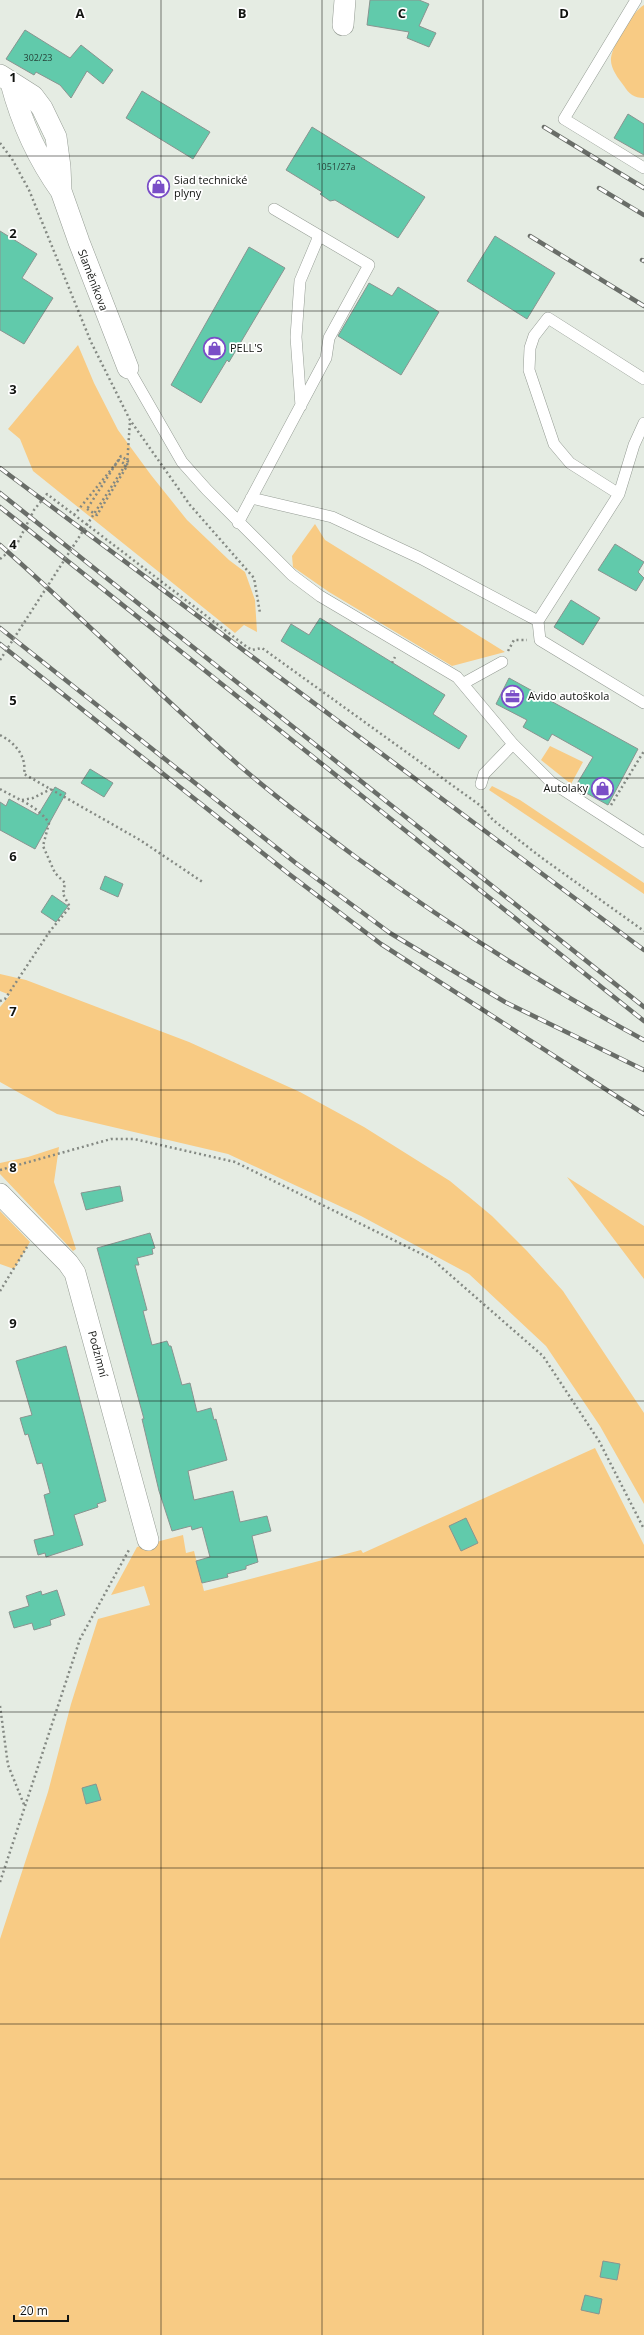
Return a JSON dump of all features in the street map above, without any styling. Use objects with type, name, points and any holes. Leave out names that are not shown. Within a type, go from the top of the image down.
[{"type":"street","points":[[343,24],[345,0]]},
{"type":"street","name":"Slaměníkova","points":[[6,79],[46,170],[61,191],[78,242],[128,368]]},
{"type":"street","name":"Podzimní","points":[[0,1194],[68,1263],[75,1273],[146,1532]]},
{"type":"lane","points":[[636,0],[564,119],[644,168]]},
{"type":"lane","points":[[238,523],[326,358],[329,338],[369,265],[274,209]]},
{"type":"lane","points":[[300,406],[296,337],[300,281],[319,236]]},
{"type":"lane","points":[[619,494],[570,463],[554,444],[529,370],[530,348],[534,336],[548,318],[644,380]]},
{"type":"lane","points":[[128,368],[182,462],[238,523],[292,575],[320,596],[464,683],[513,744],[551,782],[644,842]]},
{"type":"lane","points":[[644,424],[634,446],[619,494],[538,621],[540,640],[644,703]]},
{"type":"lane","points":[[251,498],[332,517],[420,558],[538,621]]},
{"type":"lane","points":[[464,683],[502,662]]},
{"type":"lane","points":[[481,784],[484,774],[513,744]]},
{"type":"path","points":[[0,143],[12,159],[29,190],[91,342],[130,420],[190,505],[254,578],[260,614]]},
{"type":"path","points":[[0,660],[128,461],[121,456],[88,509],[97,515],[127,466],[130,420]]},
{"type":"path","points":[[74,515],[119,460],[127,466]]},
{"type":"path","points":[[0,559],[16,546],[34,510],[47,494],[247,647],[252,650],[262,648],[470,797],[481,806],[493,820],[542,858],[644,931]]},
{"type":"path","points":[[0,735],[12,741],[18,750],[25,763],[24,774],[140,840],[204,883]]},
{"type":"path","points":[[604,816],[644,751]]},
{"type":"path","points":[[0,789],[22,800],[43,815],[49,823],[44,846],[55,873],[65,883],[63,894],[70,907],[48,934],[7,997],[0,1001]]},
{"type":"path","points":[[22,800],[33,798],[51,789]]},
{"type":"path","points":[[0,1170],[111,1139],[134,1139],[235,1162],[432,1259],[543,1356],[599,1441],[644,1529]]},
{"type":"path","points":[[0,1291],[36,1232]]},
{"type":"path","points":[[0,1882],[80,1639],[146,1532]]},
{"type":"path","points":[[0,1706],[8,1765],[25,1806]]},
{"type":"shaded area","points":[[644,5],[644,98],[640,98],[632,95],[619,80],[612,65],[611,58],[615,45],[624,29],[634,14]]},
{"type":"shaded area","points":[[78,345],[94,383],[118,430],[151,475],[187,520],[229,560],[245,572],[255,600],[257,632],[244,625],[235,633],[33,471],[20,439],[8,429]]},
{"type":"shaded area","points":[[315,524],[325,540],[505,652],[452,666],[329,592],[293,567],[292,556]]},
{"type":"shaded area","points":[[550,746],[583,762],[571,784],[541,760]]},
{"type":"shaded area","points":[[492,786],[520,800],[644,883],[644,894],[489,790]]},
{"type":"shaded area","points":[[0,974],[26,980],[189,1042],[300,1092],[364,1127],[450,1181],[492,1216],[527,1251],[563,1291],[644,1413],[644,1504],[600,1426],[546,1346],[469,1274],[361,1216],[228,1154],[57,1114],[0,1082],[0,1007],[10,995],[0,991]]},
{"type":"shaded area","points":[[59,1147],[54,1182],[76,1249],[73,1251],[0,1174],[0,1163],[28,1157]]},
{"type":"shaded area","points":[[567,1177],[644,1226],[644,1279]]},
{"type":"shaded area","points":[[0,1211],[30,1242],[14,1269],[0,1264]]},
{"type":"shaded area","points":[[595,1448],[644,1545],[644,2335],[0,2335],[0,1939],[48,1792],[71,1704],[98,1619],[150,1605],[144,1586],[111,1595],[137,1547],[183,1535],[186,1553],[194,1551],[204,1591],[361,1550],[363,1553]]},
{"type":"building","points":[[370,0],[419,0],[429,4],[419,26],[436,33],[429,47],[407,38],[409,32],[367,25]]},
{"type":"building","points":[[25,30],[70,58],[81,45],[113,70],[103,84],[87,71],[71,98],[60,85],[36,72],[34,75],[6,59]]},
{"type":"building","points":[[142,91],[210,132],[193,159],[126,118]]},
{"type":"building","points":[[628,114],[644,124],[644,155],[614,138]]},
{"type":"building","points":[[312,127],[425,197],[398,238],[335,200],[330,201],[320,194],[322,192],[286,170]]},
{"type":"building","points":[[0,231],[37,254],[22,278],[53,298],[24,344],[0,330]]},
{"type":"building","points":[[495,236],[555,273],[527,319],[467,281]]},
{"type":"building","points":[[249,247],[285,268],[229,362],[227,360],[201,403],[171,385]]},
{"type":"building","points":[[369,283],[392,296],[398,287],[439,312],[401,375],[338,336]]},
{"type":"building","points":[[615,544],[644,562],[638,572],[644,578],[636,591],[598,570]]},
{"type":"building","points":[[571,600],[600,618],[583,645],[554,627]]},
{"type":"building","points":[[320,618],[445,695],[433,714],[467,736],[459,749],[281,641],[291,624],[309,635]]},
{"type":"building","points":[[509,678],[638,749],[608,805],[575,787],[593,757],[552,734],[548,741],[523,727],[527,720],[496,704]]},
{"type":"building","points":[[90,769],[113,783],[104,797],[81,783]]},
{"type":"building","points":[[55,787],[66,793],[35,849],[0,830],[0,802],[6,806],[9,799],[38,815]]},
{"type":"building","points":[[105,876],[123,884],[118,897],[100,889]]},
{"type":"building","points":[[52,895],[68,906],[56,922],[41,912]]},
{"type":"building","points":[[120,1186],[123,1201],[86,1210],[81,1193]]},
{"type":"building","points":[[150,1233],[155,1248],[152,1249],[153,1254],[137,1258],[139,1265],[135,1265],[147,1310],[143,1311],[152,1345],[167,1341],[169,1346],[171,1346],[182,1385],[190,1383],[197,1412],[211,1408],[214,1420],[216,1419],[227,1460],[188,1471],[194,1500],[233,1491],[240,1522],[267,1516],[271,1531],[252,1536],[258,1562],[246,1566],[246,1569],[227,1574],[228,1577],[202,1583],[196,1561],[210,1557],[202,1527],[192,1530],[191,1526],[172,1531],[159,1491],[142,1419],[144,1419],[97,1248]]},
{"type":"building","points":[[66,1346],[106,1501],[97,1504],[98,1507],[74,1515],[83,1545],[46,1557],[45,1553],[38,1555],[34,1540],[54,1535],[44,1495],[50,1493],[42,1463],[37,1464],[28,1434],[25,1435],[20,1418],[32,1415],[16,1361]]},
{"type":"building","points":[[466,1518],[478,1543],[461,1551],[449,1526]]},
{"type":"building","points":[[57,1590],[65,1615],[50,1620],[51,1625],[34,1630],[32,1623],[14,1628],[9,1612],[29,1606],[26,1596],[41,1591],[42,1595]]},
{"type":"building","points":[[96,1784],[101,1800],[86,1804],[82,1788]]},
{"type":"building","points":[[603,2261],[620,2264],[617,2280],[600,2277]]},
{"type":"building","points":[[585,2295],[602,2299],[599,2314],[581,2310]]},
{"type":"railway","points":[[544,127],[644,188]]},
{"type":"railway","points":[[599,188],[644,215]]},
{"type":"railway","points":[[530,236],[644,306]]},
{"type":"railway","points":[[0,468],[644,950]]},
{"type":"railway","points":[[0,493],[644,1007]]},
{"type":"railway","points":[[0,507],[644,1021]]},
{"type":"railway","points":[[0,545],[61,600],[210,740],[255,779],[313,825],[392,883],[462,931],[570,998],[644,1040]]},
{"type":"railway","points":[[0,628],[297,864],[390,933],[505,1002],[644,1070]]},
{"type":"railway","points":[[0,644],[289,874],[381,944],[644,1114]]},
{"type":"place","name":"Siad technické plyny","points":[[158,186]]},
{"type":"place","name":"PELL'S","points":[[214,348]]},
{"type":"place","name":"Avido autoškola","points":[[513,696]]},
{"type":"place","name":"Autolaky","points":[[603,788]]}]
